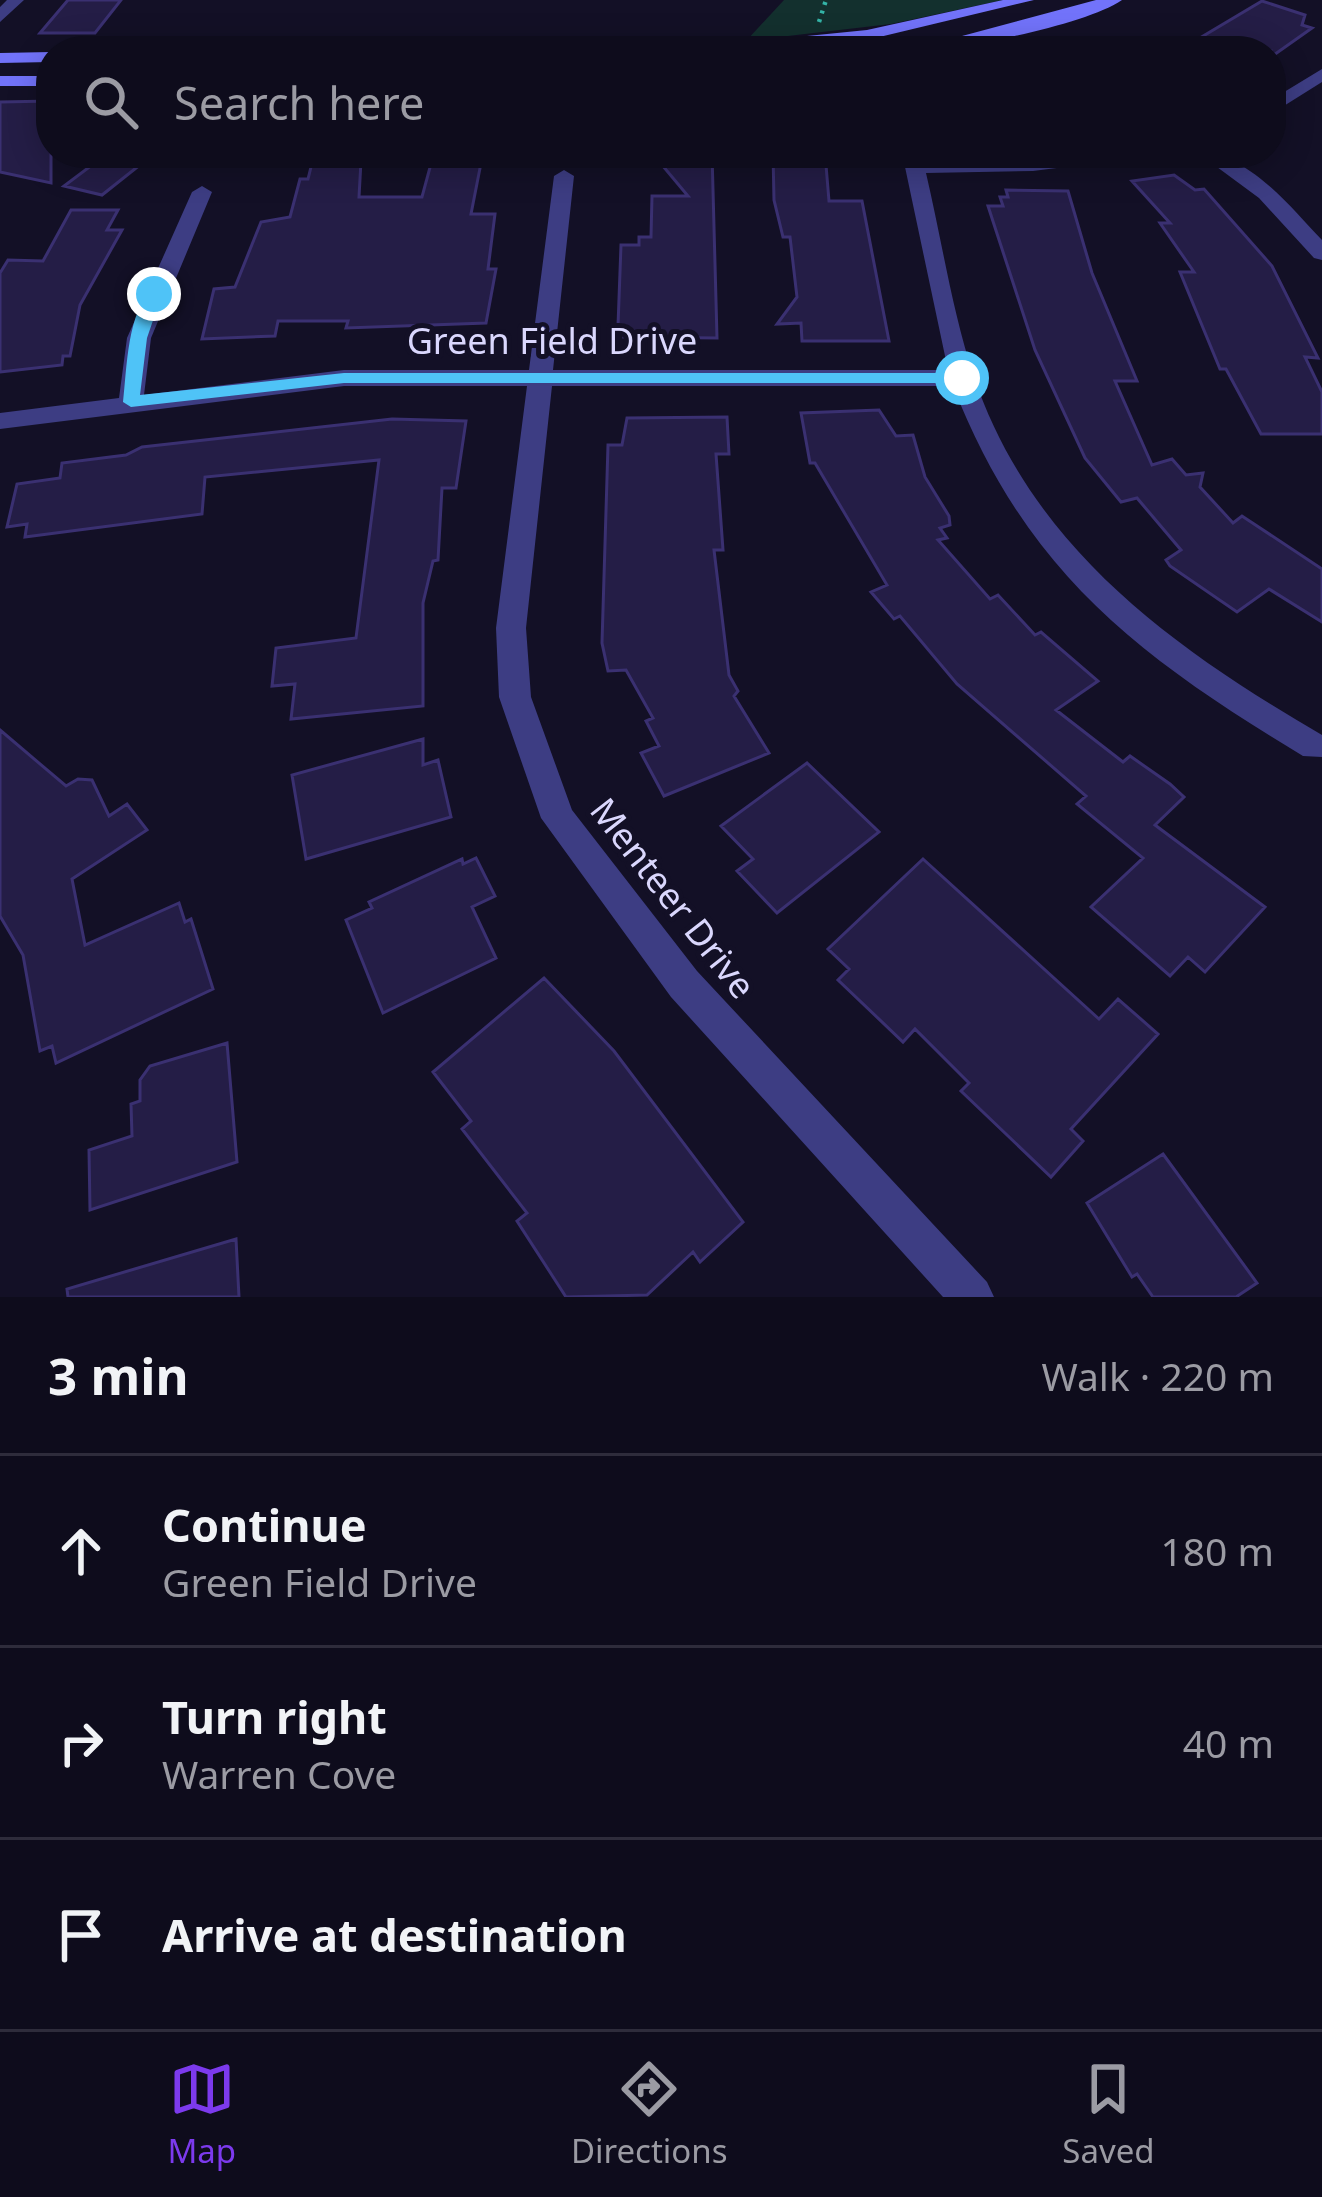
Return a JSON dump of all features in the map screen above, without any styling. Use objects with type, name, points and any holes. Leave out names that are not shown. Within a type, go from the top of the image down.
[{"type":"main road","points":[[857,36],[1026,0]]},
{"type":"main road","points":[[991,36],[1114,0]]},
{"type":"main road","points":[[0,58],[36,57]]},
{"type":"main road","points":[[0,81],[36,81]]},
{"type":"street","points":[[0,17],[16,0]]},
{"type":"street","points":[[1286,98],[1322,74]]},
{"type":"street","points":[[915,168],[962,378],[1013,495],[1053,550],[1109,607],[1212,688],[1314,746]]},
{"type":"street","points":[[1229,168],[1266,194],[1320,247]]},
{"type":"street","name":"Menteer Drive","points":[[564,176],[511,628],[515,697],[558,818],[684,984],[972,1297]]},
{"type":"street","points":[[131,402],[139,338],[202,192]]},
{"type":"street","name":"Green Field Drive","points":[[0,421],[344,378],[962,378]]},
{"type":"path","points":[[820,23],[826,0]]},
{"type":"green space","points":[[784,0],[1003,0],[891,24],[751,36]]},
{"type":"building","points":[[68,0],[121,0],[95,33],[40,33]]},
{"type":"building","points":[[1262,1],[1305,15],[1302,25],[1312,28],[1286,46],[1286,36],[1203,36]]},
{"type":"building","points":[[36,101],[36,168],[51,168],[51,183],[0,172],[0,102]]},
{"type":"building","points":[[88,168],[136,168],[102,195],[64,186]]},
{"type":"building","points":[[311,168],[361,168],[359,197],[422,197],[430,168],[480,168],[471,214],[495,214],[488,269],[496,269],[486,323],[346,328],[348,321],[278,321],[275,336],[202,339],[214,289],[235,287],[261,222],[290,217],[300,179],[308,179]]},
{"type":"building","points":[[665,168],[712,168],[717,338],[624,337],[625,326],[618,326],[621,245],[639,245],[639,237],[651,237],[652,196],[688,196]]},
{"type":"building","points":[[773,168],[826,168],[829,201],[862,201],[889,341],[802,341],[801,323],[777,324],[797,297],[790,237],[783,237],[774,200]]},
{"type":"building","points":[[1174,175],[1195,190],[1204,189],[1272,266],[1318,358],[1305,357],[1322,392],[1322,434],[1261,434],[1226,369],[1220,369],[1180,272],[1194,272],[1160,223],[1170,223],[1132,181]]},
{"type":"building","points":[[1006,190],[1068,191],[1092,273],[1137,381],[1115,381],[1152,465],[1172,459],[1186,475],[1203,473],[1200,487],[1233,523],[1242,516],[1322,569],[1322,622],[1269,589],[1237,612],[1170,566],[1166,560],[1181,550],[1137,498],[1121,502],[1085,458],[1035,350],[988,206],[1003,206],[1000,197],[1008,197]]},
{"type":"building","points":[[71,210],[118,210],[107,230],[122,230],[80,305],[70,356],[63,356],[62,365],[0,372],[0,273],[8,260],[43,261]]},
{"type":"building","points":[[879,410],[896,436],[913,435],[925,477],[949,516],[950,525],[940,528],[947,538],[938,540],[990,599],[998,595],[1035,635],[1041,632],[1098,681],[1056,710],[1123,762],[1130,756],[1184,797],[1155,825],[1265,907],[1205,972],[1188,957],[1170,976],[1091,907],[1143,858],[1077,804],[1086,796],[957,684],[900,616],[894,619],[871,592],[887,585],[815,463],[810,463],[801,413]]},
{"type":"building","points":[[727,417],[729,454],[716,454],[723,550],[714,550],[729,675],[738,691],[734,696],[769,753],[664,796],[641,753],[659,746],[646,721],[653,718],[626,670],[608,671],[602,643],[608,445],[622,445],[627,418]]},
{"type":"building","points":[[392,419],[466,421],[456,488],[442,488],[438,560],[433,561],[423,603],[423,706],[291,719],[295,684],[272,686],[276,648],[356,638],[379,460],[205,477],[202,514],[25,537],[27,524],[7,527],[17,484],[60,478],[62,463],[126,455],[142,447]]},
{"type":"building","points":[[0,730],[66,786],[78,779],[92,780],[109,816],[127,804],[147,830],[72,879],[85,945],[179,903],[185,922],[191,919],[213,989],[56,1063],[52,1046],[40,1051],[23,955],[0,916]]},
{"type":"building","points":[[423,739],[423,765],[438,760],[451,817],[306,859],[292,775]]},
{"type":"building","points":[[807,763],[879,832],[777,913],[737,871],[753,859],[721,826]]},
{"type":"building","points":[[476,858],[495,896],[472,907],[496,958],[383,1013],[346,920],[372,908],[369,902],[462,859],[463,864]]},
{"type":"building","points":[[923,859],[1099,1019],[1118,999],[1158,1034],[1071,1129],[1083,1141],[1051,1177],[961,1091],[969,1083],[915,1029],[903,1042],[838,980],[849,969],[828,949]]},
{"type":"building","points":[[544,978],[614,1051],[743,1222],[700,1262],[693,1252],[647,1295],[566,1297],[517,1221],[527,1213],[462,1129],[471,1121],[433,1072]]},
{"type":"building","points":[[227,1043],[237,1162],[90,1210],[89,1150],[132,1136],[131,1104],[140,1101],[140,1080],[150,1066]]},
{"type":"building","points":[[1163,1154],[1257,1283],[1236,1297],[1153,1297],[1137,1274],[1132,1277],[1087,1203]]},
{"type":"building","points":[[236,1239],[239,1297],[68,1297],[67,1289]]},
{"type":"route","points":[[154,294],[139,338],[131,402],[344,378],[962,378]]}]
